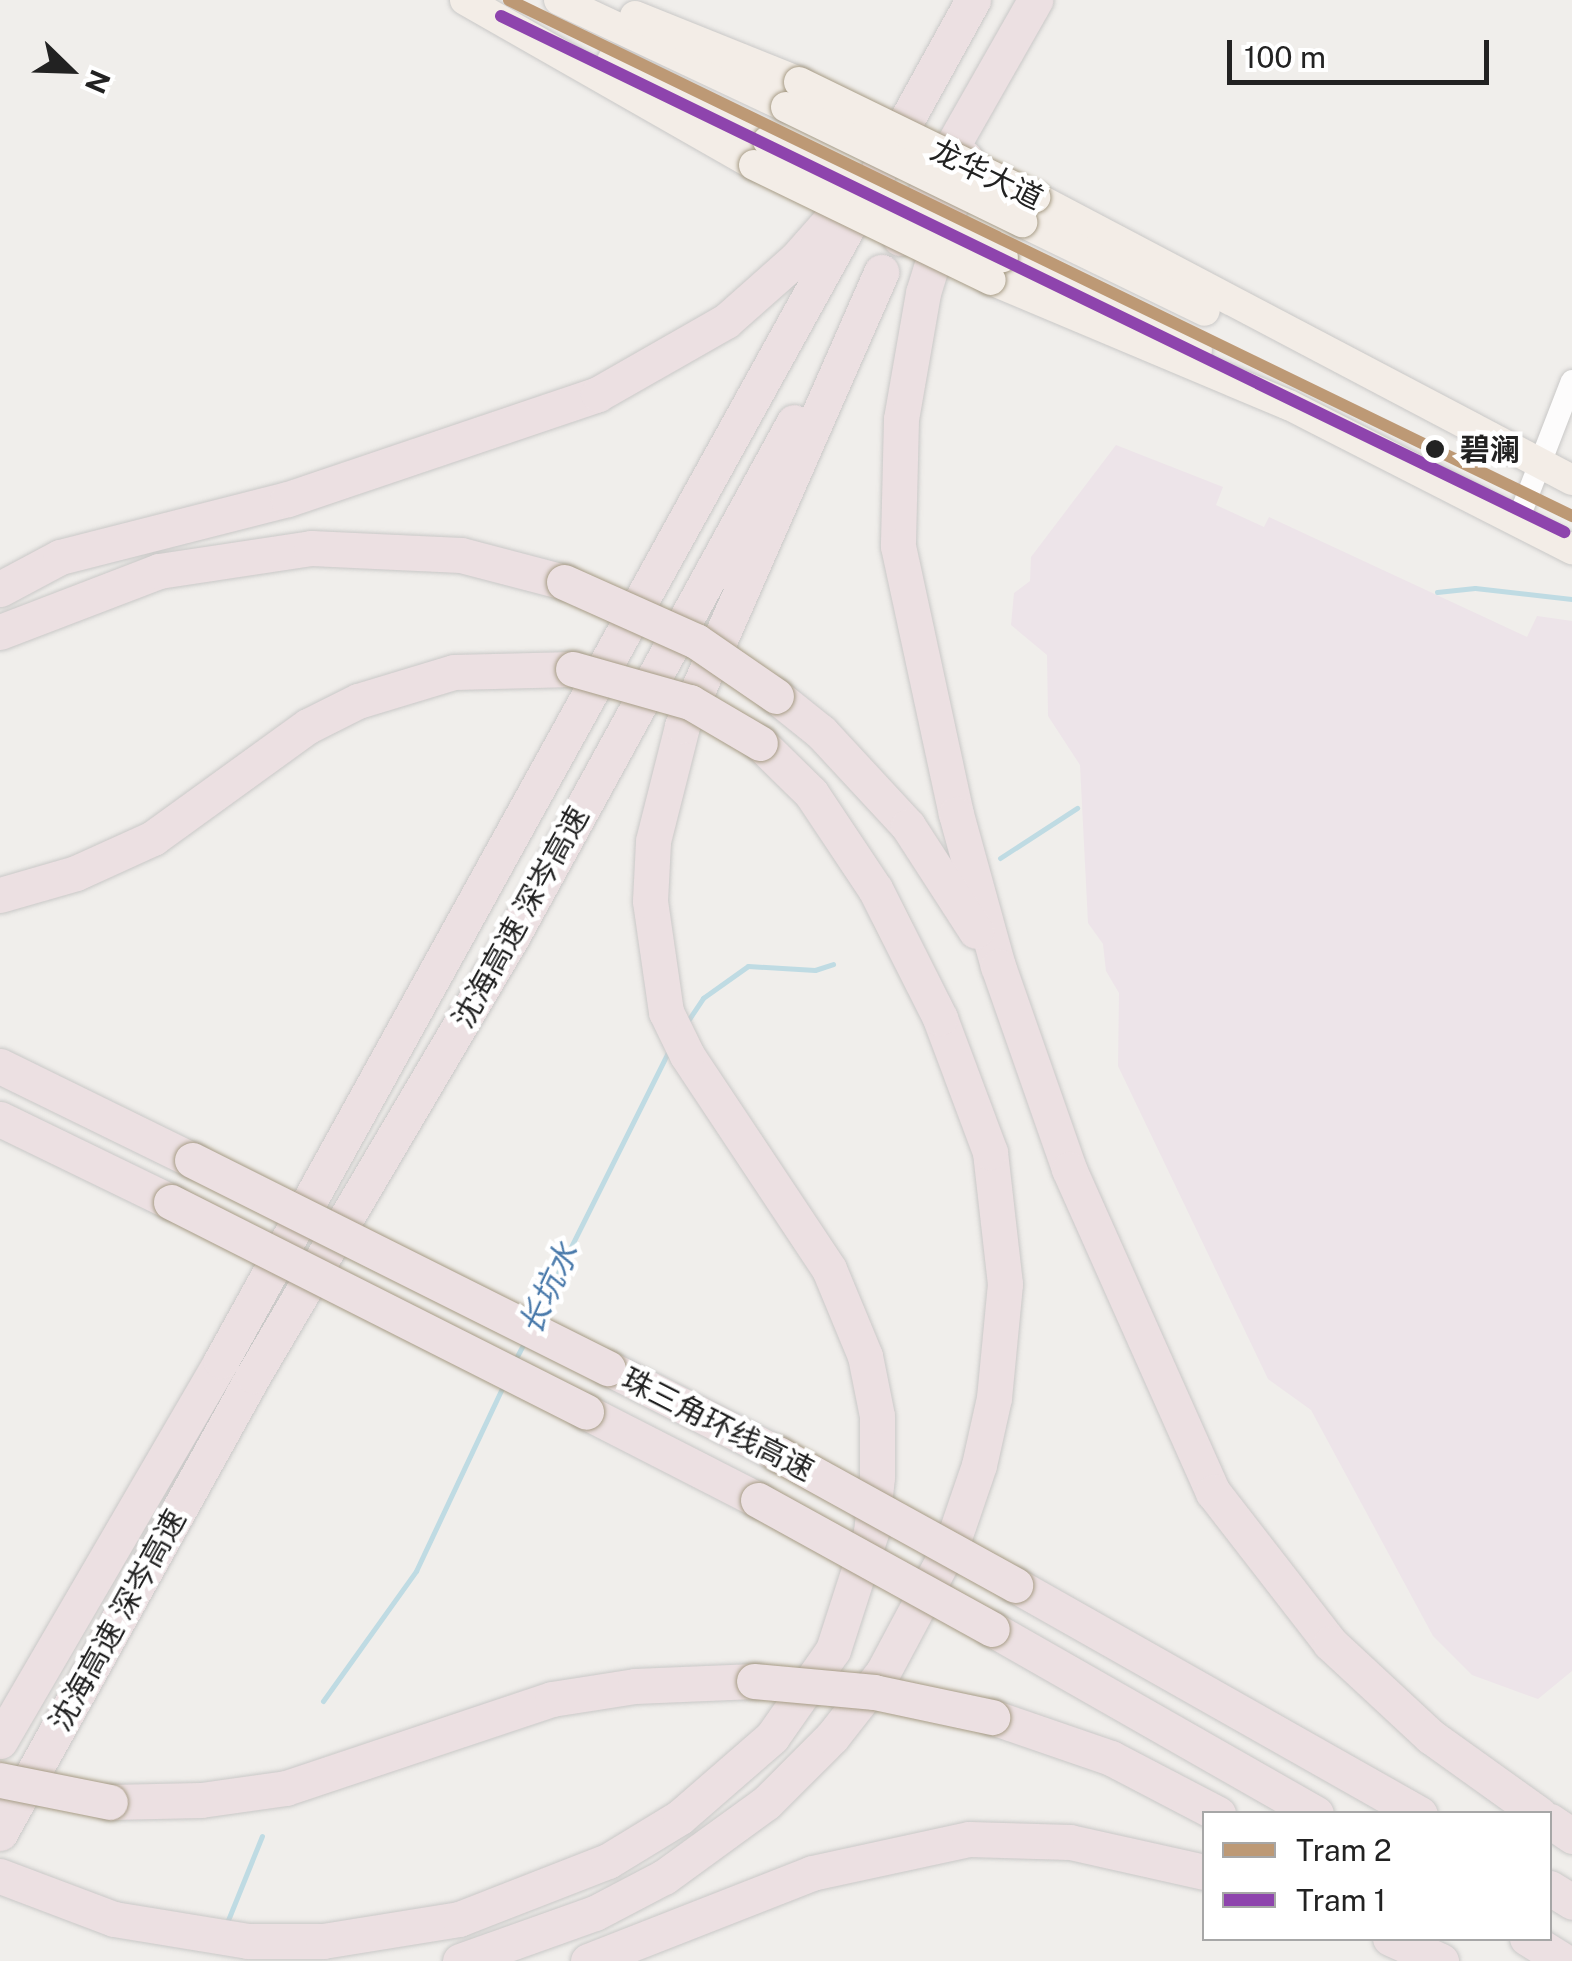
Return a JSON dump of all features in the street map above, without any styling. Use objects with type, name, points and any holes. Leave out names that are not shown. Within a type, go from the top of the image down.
[{"type":"highway","name":"沈海高速 深岑高速","points":[[0,1741],[221,1361],[973,0]]},
{"type":"highway","name":"沈海高速 深岑高速","points":[[0,1833],[253,1376],[512,937],[746,504],[1035,0]]},
{"type":"highway","points":[[1018,34],[968,148],[923,293],[901,419],[898,546],[956,814],[998,966],[1069,1169],[1213,1492],[1330,1642],[1430,1736],[1535,1811]]},
{"type":"highway","points":[[0,564],[288,499],[598,394],[673,355],[726,320],[796,259],[856,190],[923,92]]},
{"type":"highway","points":[[0,1876],[45,1896],[182,1933],[248,1940],[323,1941],[459,1919],[608,1862],[736,1774],[807,1693],[833,1650],[862,1563],[875,1495],[877,1416],[865,1356],[829,1269],[687,1056],[666,1012],[650,901],[664,784],[722,631],[880,272]]},
{"type":"highway","points":[[0,589],[60,556],[150,530]]},
{"type":"highway","points":[[0,632],[159,572],[312,548],[445,553],[564,582],[668,626],[776,696],[834,744],[908,826],[998,966]]},
{"type":"highway","points":[[0,896],[76,874],[153,838],[308,726],[358,701],[454,672],[573,669],[665,692],[760,743],[829,816],[875,889],[940,1018],[986,1139],[998,1188],[1005,1284],[994,1398],[979,1465],[953,1541],[883,1672],[832,1737],[766,1803],[664,1877],[595,1913],[460,1961]]},
{"type":"highway","name":"珠三角环线高速","points":[[0,1066],[778,1454],[1415,1811]]},
{"type":"highway","name":"珠三角环线高速","points":[[0,1119],[758,1500],[1311,1811]]},
{"type":"highway","points":[[0,1780],[110,1802],[201,1800],[286,1788],[571,1695],[754,1681],[874,1692],[992,1717],[1111,1758],[1212,1811]]},
{"type":"highway","points":[[588,1961],[812,1873],[969,1839],[1070,1842],[1202,1872]]},
{"type":"highway","points":[[1397,1941],[1441,1961]]},
{"type":"highway","points":[[1429,1941],[1461,1961]]},
{"type":"highway","points":[[1532,1941],[1564,1961]]},
{"type":"main road","points":[[464,0],[581,46],[761,152],[997,268],[1202,352],[1289,405],[1572,548]]},
{"type":"main road","name":"龙华大道","points":[[560,0],[793,94]]},
{"type":"main road","name":"龙华大道","points":[[597,0],[1029,209],[1255,335],[1366,375],[1553,470]]},
{"type":"street","points":[[1553,470],[1572,381]]},
{"type":"street","points":[[1518,520],[1553,470],[1572,420]]},
{"type":"shaded area","points":[[1116,445],[1223,487],[1216,505],[1264,527],[1269,517],[1527,637],[1537,616],[1572,621],[1572,1671],[1538,1699],[1472,1675],[1433,1636],[1311,1410],[1268,1379],[1118,1066],[1119,993],[1106,971],[1103,944],[1088,923],[1080,765],[1048,716],[1047,655],[1011,625],[1014,593],[1030,581],[1031,557]]},
{"type":"waterway","name":"长坑水","points":[[1437,592],[1475,588],[1572,599]]},
{"type":"waterway","name":"长坑水","points":[[1000,858],[1077,808]]},
{"type":"waterway","name":"长坑水","points":[[687,1022],[703,998],[748,966],[815,970],[833,964]]},
{"type":"waterway","name":"长坑水","points":[[537,1315],[670,1048]]},
{"type":"waterway","name":"长坑水","points":[[515,1360],[526,1339]]},
{"type":"waterway","name":"长坑水","points":[[323,1701],[416,1571],[504,1384]]},
{"type":"waterway","name":"长坑水","points":[[226,1925],[262,1836]]},
{"type":"tram line","name":"2","points":[[509,0],[1572,516]]},
{"type":"tram line","name":"1","points":[[501,16],[1564,532]]},
{"type":"place","name":"碧澜","points":[[1435,449]]}]
